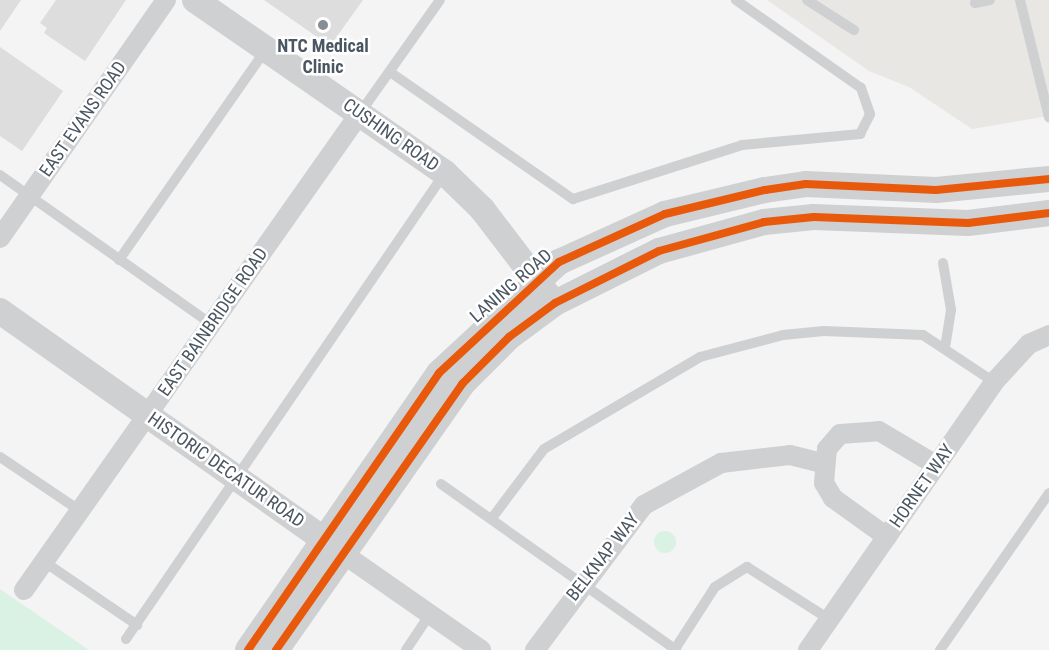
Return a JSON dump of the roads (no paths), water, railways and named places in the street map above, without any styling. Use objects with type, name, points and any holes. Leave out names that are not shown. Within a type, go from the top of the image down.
[{"type":"street","name":"EAST EVANS ROAD","points":[[0,237],[166,0]]},
{"type":"street","name":"CUSHING ROAD","points":[[195,0],[445,173],[482,209],[535,281],[555,303]]},
{"type":"street","name":"EAST BAINBRIDGE ROAD","points":[[24,590],[360,113]]},
{"type":"street","name":"LANING ROAD","points":[[276,650],[439,373],[535,281],[581,249],[722,197],[806,184],[936,190],[1049,179]]},
{"type":"street","name":"LANING ROAD","points":[[248,650],[335,548],[462,384],[509,337],[555,303],[659,251],[764,222],[814,217],[968,223],[1048,219]]},
{"type":"street","name":"HISTORIC DECATUR ROAD","points":[[0,311],[481,650]]},
{"type":"street","name":"HORNET WAY","points":[[808,650],[994,382],[1029,344],[1049,335]]},
{"type":"street","points":[[886,537],[833,498],[824,483],[823,463],[840,434],[860,429],[894,437],[936,465]]},
{"type":"street","name":"BELKNAP WAY","points":[[535,650],[581,582],[644,505],[721,463],[790,455],[823,463]]},
{"type":"lane","points":[[360,113],[440,0]]},
{"type":"lane","points":[[390,72],[573,200],[742,145],[844,139],[866,129],[870,105],[861,88],[736,0]]},
{"type":"lane","points":[[807,0],[854,30]]},
{"type":"lane","points":[[975,3],[990,0]]},
{"type":"lane","points":[[1020,0],[1049,117]]},
{"type":"lane","points":[[119,260],[266,49]]},
{"type":"lane","points":[[126,639],[239,478],[445,173]]},
{"type":"lane","points":[[0,175],[211,324]]},
{"type":"lane","points":[[943,263],[951,310],[945,346]]},
{"type":"lane","points":[[492,518],[544,449],[700,357],[783,335],[824,331],[923,335],[945,346],[994,382]]},
{"type":"lane","points":[[0,457],[79,510]]},
{"type":"lane","points":[[441,484],[676,649],[715,587],[747,567],[829,619]]},
{"type":"lane","points":[[940,650],[1049,494]]},
{"type":"lane","points":[[43,561],[137,625]]},
{"type":"lane","points":[[406,650],[430,614]]},
{"type":"place","name":"NTC Medical Clinic","points":[[323,25]]}]
